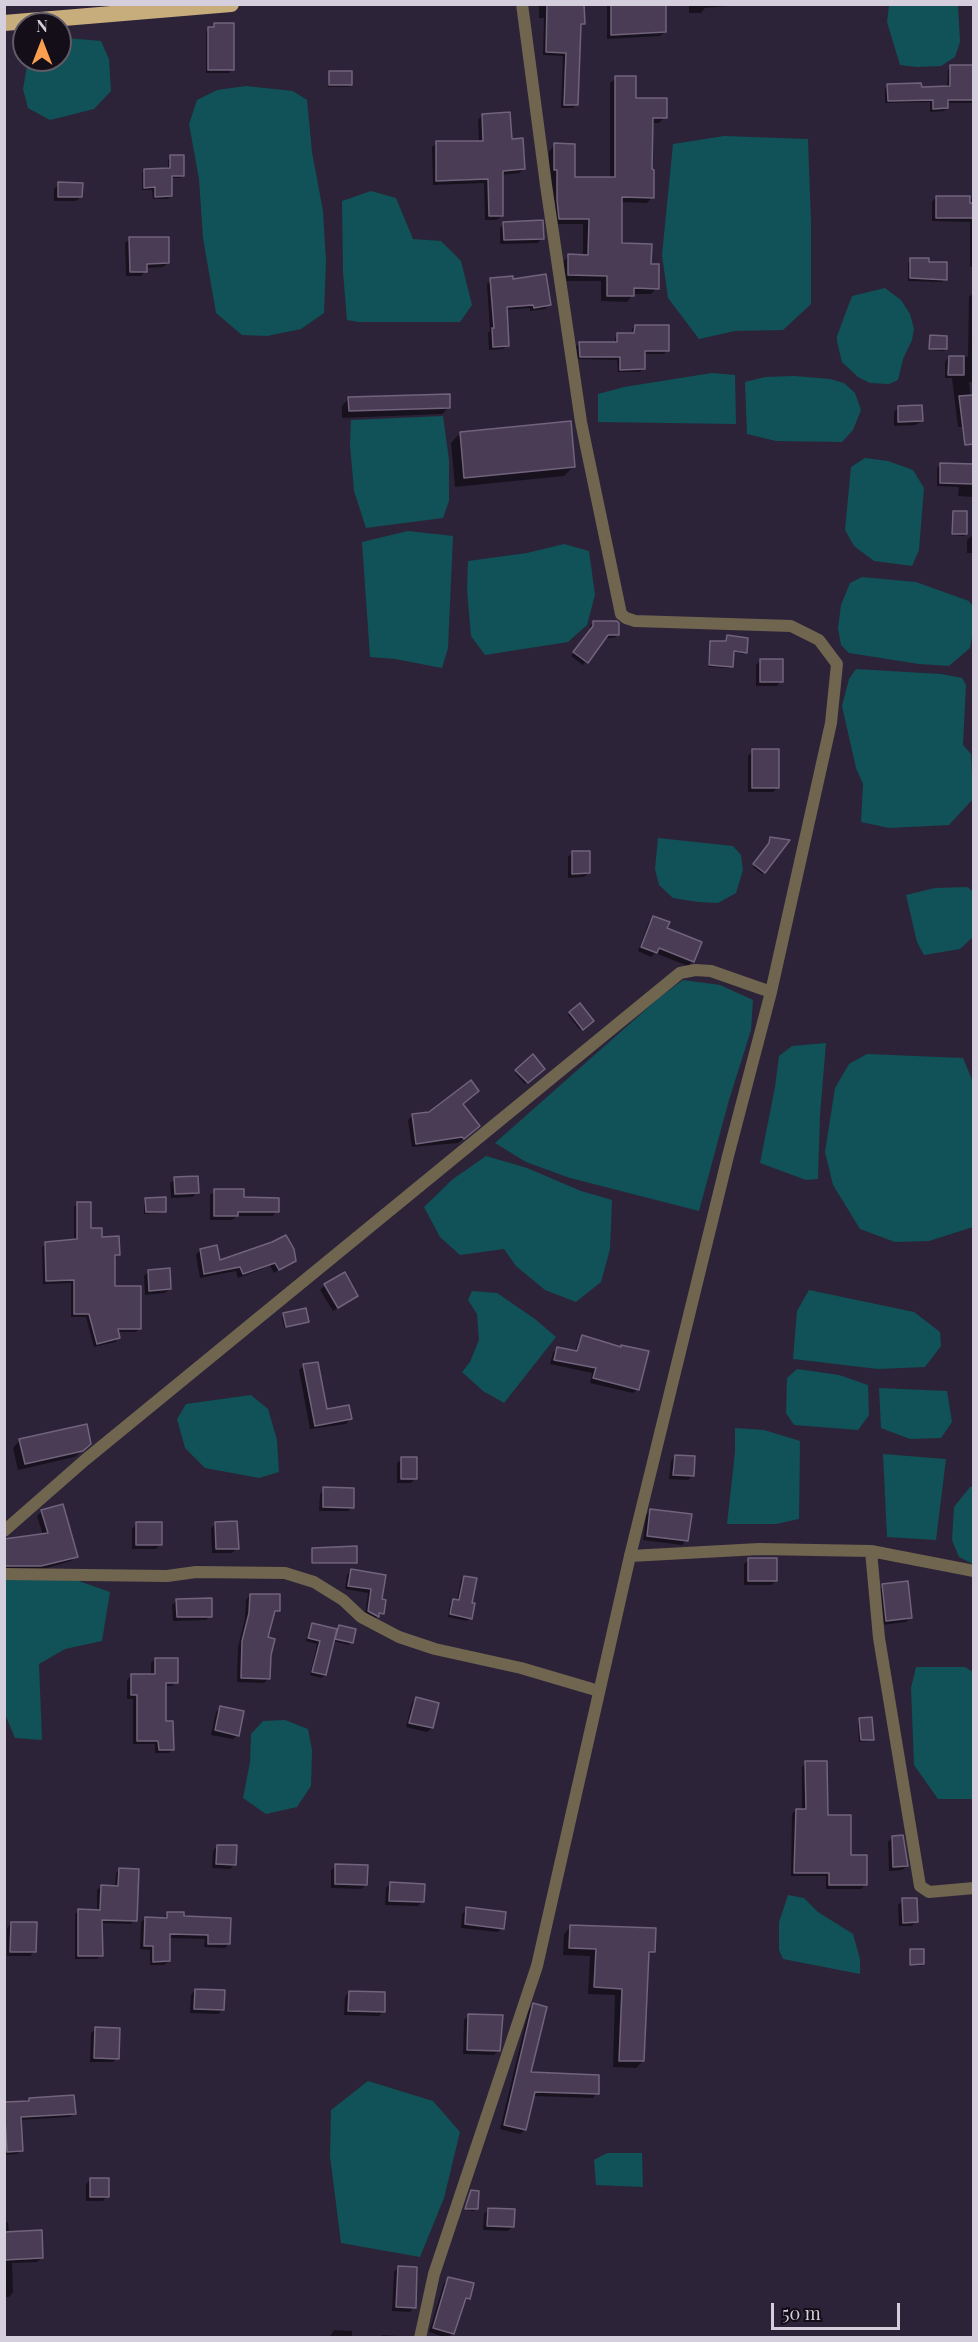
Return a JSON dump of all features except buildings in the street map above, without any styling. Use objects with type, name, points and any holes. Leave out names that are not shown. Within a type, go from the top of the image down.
[{"type":"highway","points":[[4,23],[231,4]]},
{"type":"street","points":[[420,2337],[434,2274],[537,1966],[630,1556],[728,1156],[771,992],[831,723],[837,664],[819,640],[791,626],[635,621],[621,614],[581,422],[522,4]]},
{"type":"street","points":[[4,1531],[85,1460],[680,973],[695,970],[711,971],[771,992]]},
{"type":"street","points":[[630,1556],[759,1549],[872,1551],[974,1571]]},
{"type":"street","points":[[872,1551],[879,1638],[920,1886],[929,1892],[974,1888]]},
{"type":"street","points":[[4,1574],[166,1576],[196,1572],[285,1573],[314,1582],[343,1600],[360,1617],[399,1637],[435,1649],[521,1668],[599,1690]]},
{"type":"shaded area","points":[[889,5],[958,5],[960,42],[955,57],[941,66],[900,65],[887,22]]},
{"type":"shaded area","points":[[72,38],[101,41],[109,59],[111,91],[94,109],[50,120],[28,108],[23,89],[26,72],[72,72]]},
{"type":"shaded area","points":[[246,86],[293,91],[307,100],[312,152],[323,211],[326,262],[324,313],[301,329],[267,336],[242,335],[216,313],[203,238],[199,179],[189,124],[197,100],[217,90]]},
{"type":"shaded area","points":[[724,136],[808,139],[811,304],[783,330],[735,331],[699,339],[668,298],[662,255],[673,144]]},
{"type":"shaded area","points":[[371,191],[396,198],[413,239],[441,241],[461,261],[472,305],[460,322],[347,320],[343,272],[342,201]]},
{"type":"shaded area","points":[[885,288],[901,300],[910,314],[914,329],[898,380],[889,384],[870,383],[858,377],[842,362],[837,336],[852,296]]},
{"type":"shaded area","points":[[712,373],[735,375],[736,424],[598,422],[598,394],[624,387]]},
{"type":"shaded area","points":[[794,376],[830,379],[844,383],[855,393],[861,410],[853,430],[842,442],[776,441],[747,434],[745,382],[765,377]]},
{"type":"shaded area","points":[[443,416],[449,460],[449,501],[443,518],[366,528],[354,491],[350,445],[351,420]]},
{"type":"shaded area","points":[[865,458],[888,461],[913,470],[924,488],[919,550],[912,566],[874,561],[854,546],[845,530],[851,467]]},
{"type":"shaded area","points":[[408,531],[453,536],[448,648],[442,668],[370,657],[362,542]]},
{"type":"shaded area","points":[[564,544],[589,551],[595,595],[587,625],[568,642],[485,655],[471,636],[467,589],[468,561],[527,553]]},
{"type":"shaded area","points":[[862,577],[916,582],[969,601],[974,608],[970,648],[949,666],[919,664],[849,653],[841,645],[838,628],[841,605],[850,583]]},
{"type":"shaded area","points":[[856,669],[941,674],[962,678],[966,685],[963,745],[971,754],[973,799],[949,825],[889,828],[861,822],[863,784],[856,768],[842,706],[849,679]]},
{"type":"shaded area","points":[[658,838],[733,846],[741,855],[743,870],[736,893],[718,903],[673,898],[659,885],[655,869]]},
{"type":"shaded area","points":[[968,887],[973,892],[973,937],[960,949],[924,955],[917,942],[906,895],[935,888]]},
{"type":"shaded area","points":[[683,980],[720,985],[753,1000],[751,1030],[729,1100],[699,1211],[570,1178],[526,1162],[495,1143],[660,997]]},
{"type":"shaded area","points":[[826,1043],[818,1179],[806,1180],[760,1163],[779,1056],[792,1046]]},
{"type":"shaded area","points":[[867,1054],[963,1058],[973,1082],[973,1227],[929,1241],[895,1242],[860,1229],[833,1185],[825,1152],[835,1088],[849,1064]]},
{"type":"shaded area","points":[[486,1156],[527,1168],[581,1191],[612,1200],[610,1249],[601,1282],[576,1302],[545,1290],[516,1266],[504,1249],[460,1255],[440,1237],[424,1207],[453,1179]]},
{"type":"shaded area","points":[[809,1290],[914,1312],[940,1332],[941,1346],[925,1367],[878,1369],[793,1359],[797,1311]]},
{"type":"shaded area","points":[[472,1291],[497,1293],[535,1319],[556,1337],[504,1403],[483,1391],[462,1372],[470,1362],[479,1340],[477,1314],[468,1300]]},
{"type":"shaded area","points":[[797,1369],[839,1375],[868,1385],[869,1415],[858,1430],[794,1425],[786,1413],[787,1378]]},
{"type":"shaded area","points":[[879,1388],[947,1391],[952,1422],[941,1438],[910,1439],[881,1428]]},
{"type":"shaded area","points":[[251,1395],[268,1409],[277,1440],[279,1472],[259,1478],[205,1468],[185,1448],[177,1419],[186,1404]]},
{"type":"shaded area","points":[[735,1428],[764,1430],[800,1441],[799,1519],[776,1524],[727,1524],[735,1452]]},
{"type":"shaded area","points":[[883,1454],[946,1459],[936,1540],[887,1537]]},
{"type":"shaded area","points":[[970,1487],[974,1487],[973,1564],[959,1557],[952,1540],[954,1507]]},
{"type":"shaded area","points":[[4,1579],[76,1580],[110,1592],[102,1641],[65,1649],[39,1664],[42,1740],[15,1738],[5,1714]]},
{"type":"shaded area","points":[[916,1667],[965,1667],[973,1672],[973,1799],[938,1799],[914,1765],[911,1688]]},
{"type":"shaded area","points":[[285,1720],[308,1729],[312,1750],[311,1786],[297,1807],[266,1814],[243,1798],[250,1762],[251,1734],[263,1721]]},
{"type":"shaded area","points":[[788,1895],[804,1898],[818,1912],[853,1934],[860,1959],[860,1974],[783,1959],[779,1950],[779,1922]]},
{"type":"shaded area","points":[[368,2081],[433,2101],[460,2132],[444,2198],[420,2257],[341,2243],[330,2156],[331,2110]]},
{"type":"shaded area","points":[[607,2153],[642,2153],[643,2187],[596,2185],[594,2160]]}]
